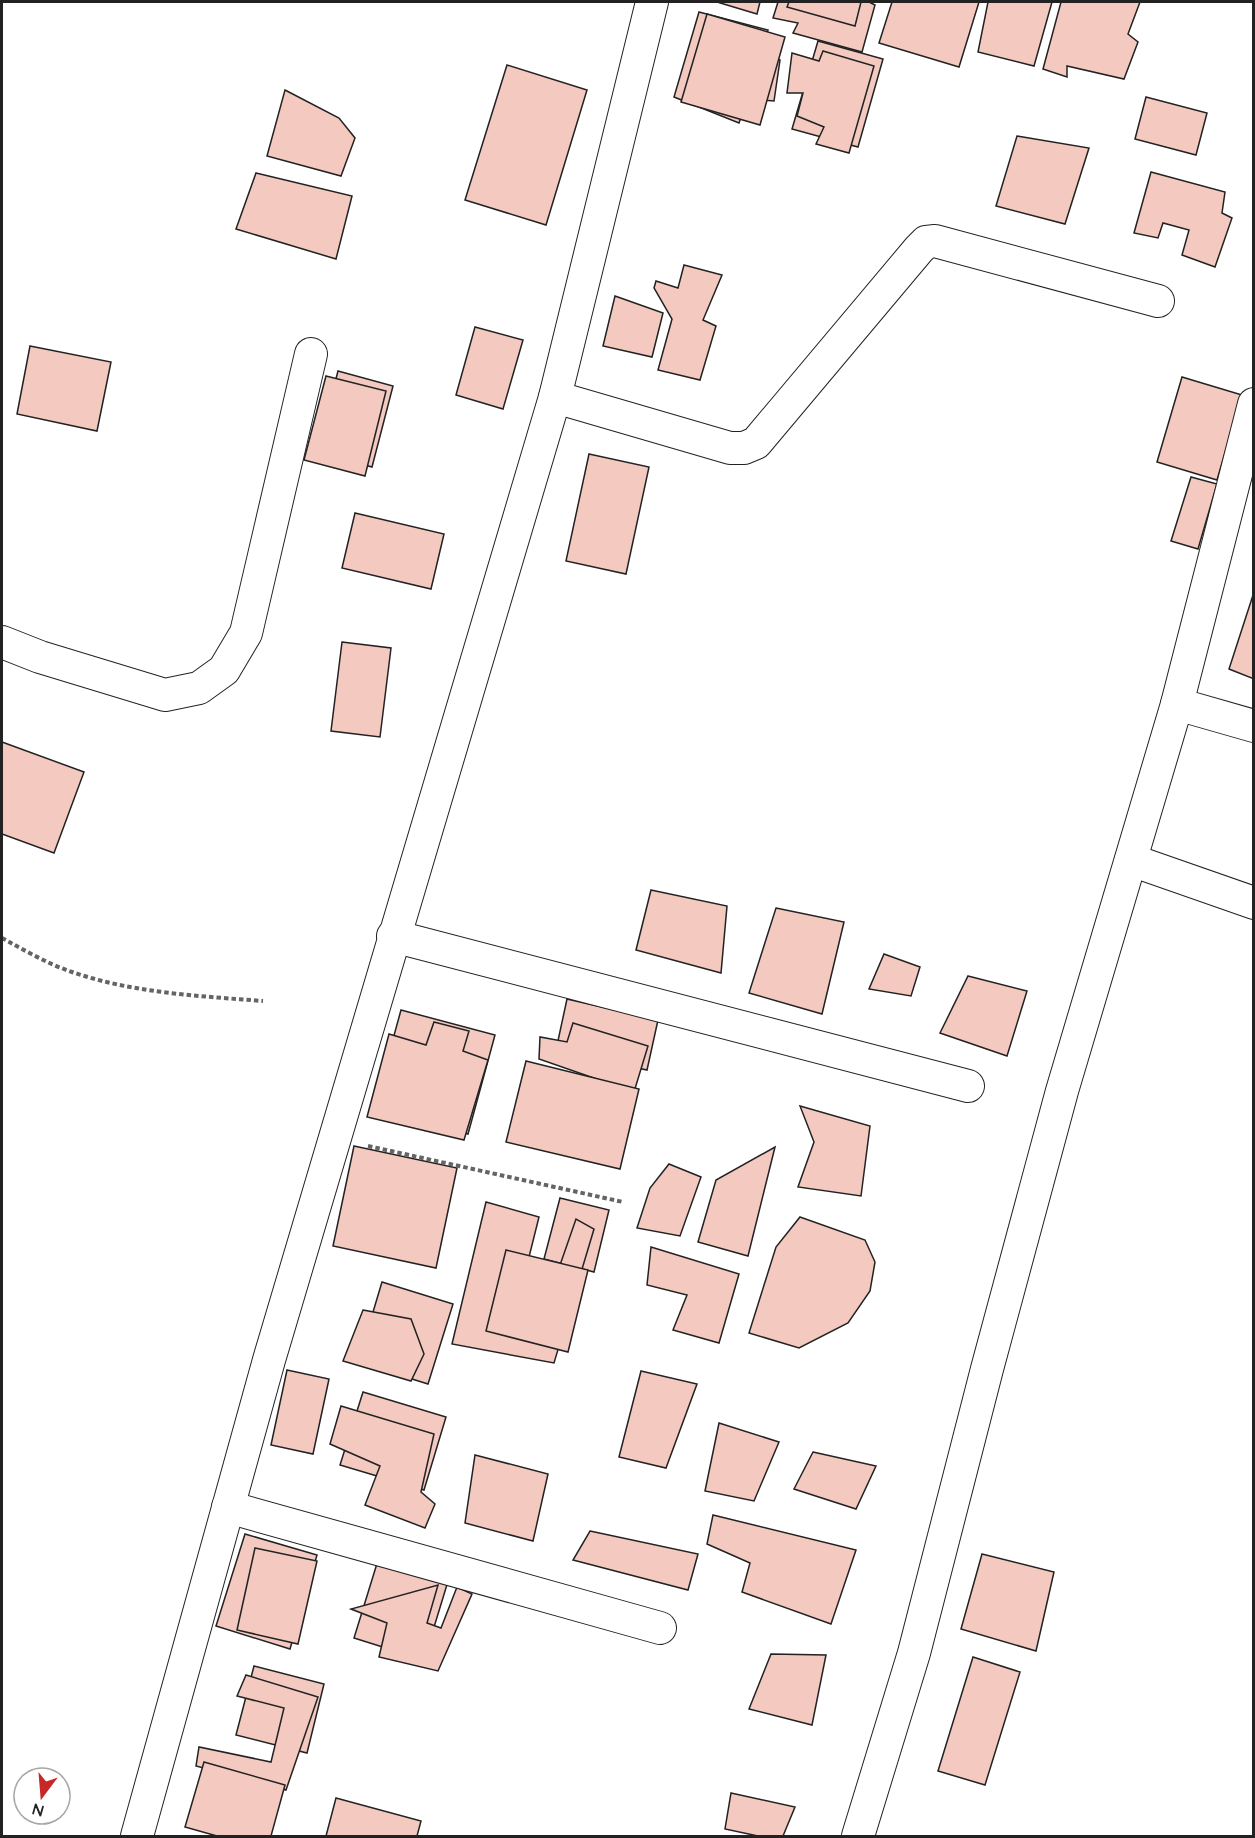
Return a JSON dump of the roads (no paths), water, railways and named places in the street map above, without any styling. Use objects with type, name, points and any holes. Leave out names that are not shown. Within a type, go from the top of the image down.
[{"type":"street","points":[[137,1836],[228,1507],[393,936],[555,397],[652,2]]},
{"type":"street","points":[[555,397],[730,447],[750,446],[756,443],[927,242],[935,241],[1158,301]]},
{"type":"street","points":[[2,642],[40,657],[165,695],[199,688],[224,670],[246,633],[311,354]]},
{"type":"street","points":[[858,1836],[914,1653],[1062,1091],[1177,704],[1254,404]]},
{"type":"street","points":[[1177,704],[1254,726]]},
{"type":"street","points":[[1131,860],[1254,903]]},
{"type":"street","points":[[393,936],[968,1086]]},
{"type":"street","points":[[228,1507],[660,1628]]}]
